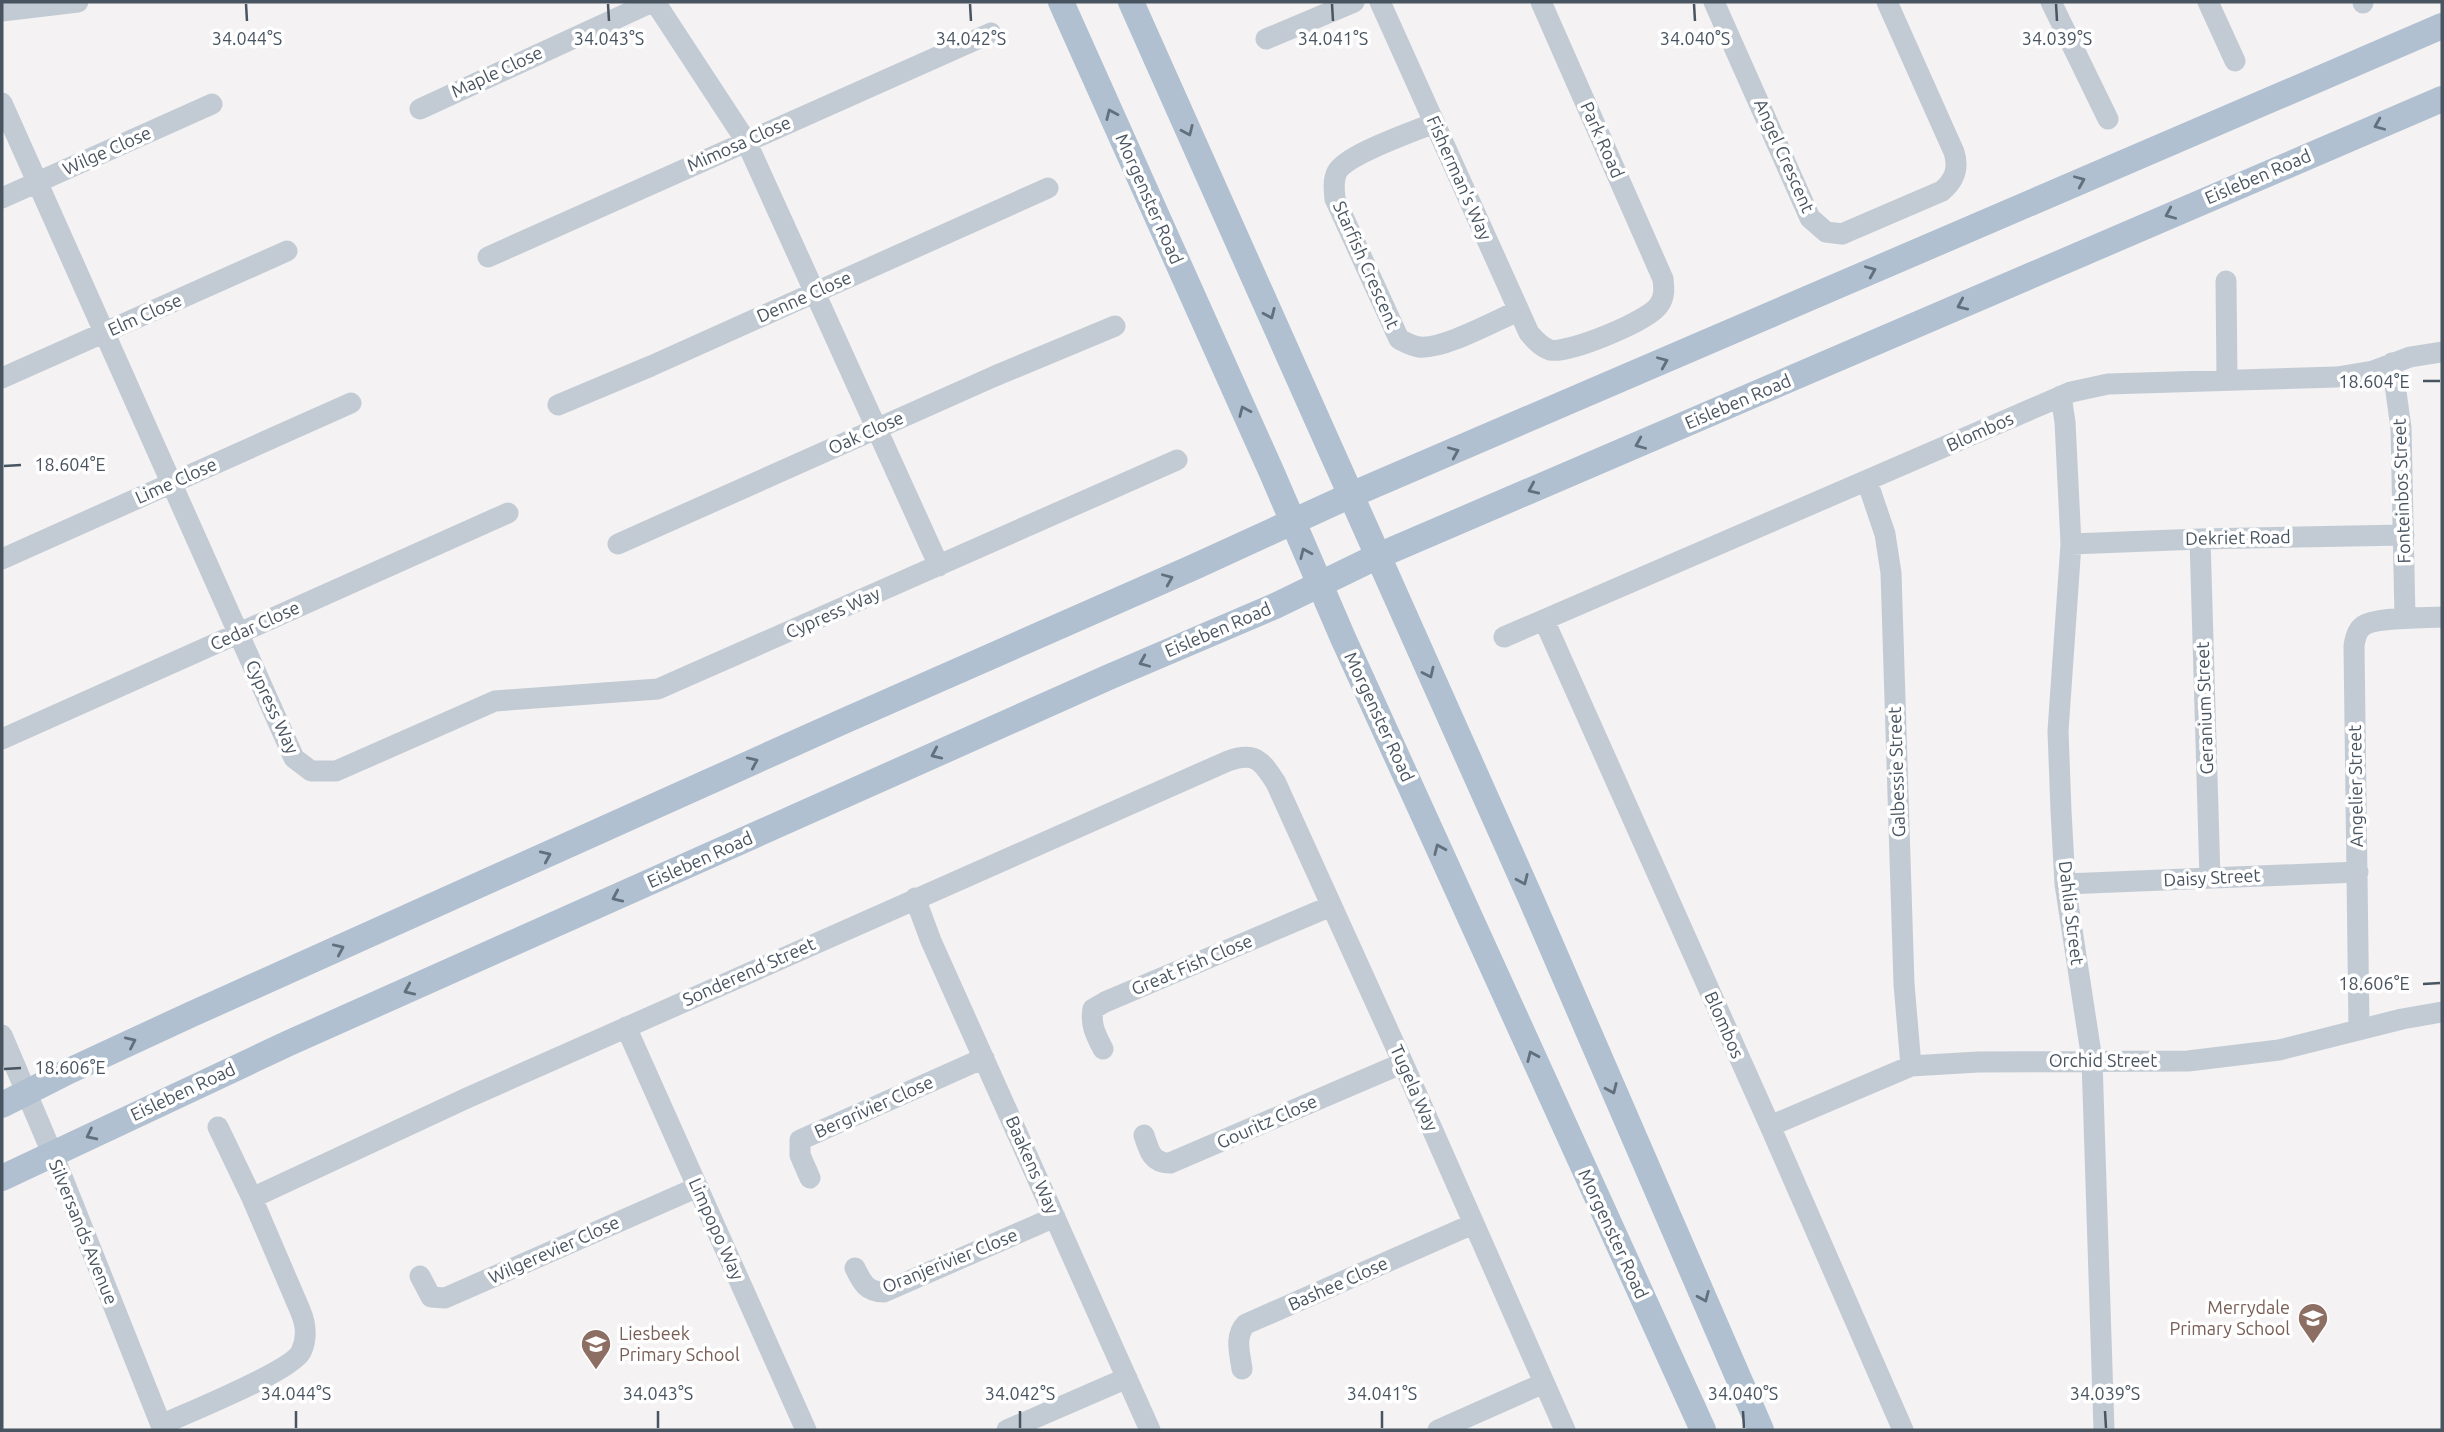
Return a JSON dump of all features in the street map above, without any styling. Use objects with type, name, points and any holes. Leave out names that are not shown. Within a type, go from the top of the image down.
[{"type":"main road","name":"Morgenster Road","points":[[1061,2],[1319,583],[1703,1430]]},
{"type":"main road","points":[[1131,2],[1531,899],[1761,1430]]},
{"type":"main road","points":[[2,1105],[192,1014],[844,721],[1194,568],[1351,495],[2442,26]]},
{"type":"main road","name":"Eisleben Road","points":[[2,1178],[289,1043],[1109,677],[1275,606],[1378,556],[2442,99]]},
{"type":"street","points":[[2,11],[78,2]]},
{"type":"street","points":[[653,2],[746,141],[939,566]]},
{"type":"street","name":"Maple Close","points":[[420,109],[653,2]]},
{"type":"street","points":[[1266,39],[1354,2]]},
{"type":"street","name":"Fisherman's Way","points":[[1380,2],[1518,311],[1529,333],[1546,348]]},
{"type":"street","name":"Park Road","points":[[1541,2],[1663,279],[1663,299],[1650,315],[1570,348],[1559,351],[1546,348]]},
{"type":"street","name":"Angel Crescent","points":[[1714,2],[1810,218],[1826,232],[1842,234],[1942,191],[1952,180],[1957,166],[1954,152],[1887,2]]},
{"type":"street","points":[[2052,2],[2108,118]]},
{"type":"street","points":[[2208,2],[2235,61]]},
{"type":"street","name":"Mimosa Close","points":[[488,257],[991,33]]},
{"type":"street","name":"Cypress Way","points":[[2,103],[294,758],[311,771],[335,771],[495,701],[659,689],[1177,460]]},
{"type":"street","name":"Wilge Close","points":[[2,198],[212,104]]},
{"type":"street","name":"Starfish Crescent","points":[[1434,123],[1351,158],[1338,172],[1335,199],[1399,339],[1420,347],[1441,345],[1518,311]]},
{"type":"street","name":"Denne Close","points":[[558,405],[1048,188]]},
{"type":"street","name":"Elm Close","points":[[2,378],[287,251]]},
{"type":"street","points":[[2226,281],[2227,380]]},
{"type":"street","name":"Oak Close","points":[[618,544],[1115,326]]},
{"type":"street","name":"Blombos","points":[[1504,637],[2061,396],[2088,387],[2108,384],[2337,377],[2373,371],[2410,357],[2442,352]]},
{"type":"street","name":"Fonteinbos Street","points":[[2392,363],[2401,428],[2405,618]]},
{"type":"street","name":"Dahlia Street","points":[[2061,396],[2066,422],[2071,544],[2058,731],[2065,884],[2092,1060],[2104,1430]]},
{"type":"street","name":"Lime Close","points":[[2,559],[351,403]]},
{"type":"street","name":"Galbessie Street","points":[[1867,481],[1885,534],[1891,573],[1904,984],[1911,1066]]},
{"type":"street","name":"Cedar Close","points":[[2,739],[508,513]]},
{"type":"street","name":"Dekriet Road","points":[[2071,544],[2404,536]]},
{"type":"street","name":"Geranium Street","points":[[2200,539],[2210,878]]},
{"type":"street","name":"Angelier Street","points":[[2359,1029],[2354,646],[2358,631],[2363,625],[2405,618],[2442,617]]},
{"type":"street","name":"Blombos","points":[[1544,620],[1903,1430]]},
{"type":"street","name":"Sonderend Street","points":[[252,1198],[393,1131],[915,898],[1242,755],[1249,756]]},
{"type":"street","name":"Tugela Way","points":[[1249,756],[1266,768],[1276,783],[1565,1430]]},
{"type":"street","name":"Daisy Street","points":[[2065,884],[2358,872]]},
{"type":"street","name":"Baakens Way","points":[[915,898],[1150,1430]]},
{"type":"street","name":"Great Fish Close","points":[[1103,1049],[1091,1019],[1093,1009],[1331,906]]},
{"type":"street","name":"Orchid Street","points":[[1770,1126],[1911,1066],[1978,1062],[2188,1061],[2248,1055],[2442,1012]]},
{"type":"street","name":"Limpopo Way","points":[[626,1027],[806,1430]]},
{"type":"street","name":"Silversands Avenue","points":[[2,1035],[53,1154],[162,1427]]},
{"type":"street","name":"Bergrivier Close","points":[[810,1178],[800,1155],[800,1140],[984,1058]]},
{"type":"street","name":"Gouritz Close","points":[[1143,1135],[1154,1159],[1161,1163],[1170,1163],[1403,1063]]},
{"type":"street","points":[[162,1427],[283,1369],[300,1353],[306,1335],[304,1318],[218,1127]]},
{"type":"street","name":"Wilgerevier Close","points":[[421,1276],[431,1297],[445,1298],[698,1187]]},
{"type":"street","name":"Oranjerivier Close","points":[[855,1268],[865,1287],[870,1291],[884,1292],[1055,1217]]},
{"type":"street","name":"Bashee Close","points":[[1242,1369],[1239,1337],[1246,1324],[1474,1224]]},
{"type":"street","points":[[1007,1430],[1127,1378]]},
{"type":"street","points":[[1438,1430],[1544,1383]]},
{"type":"place","name":"Merrydale Primary School","points":[[2313,1345]]},
{"type":"place","name":"Liesbeek Primary School","points":[[596,1371]]}]
